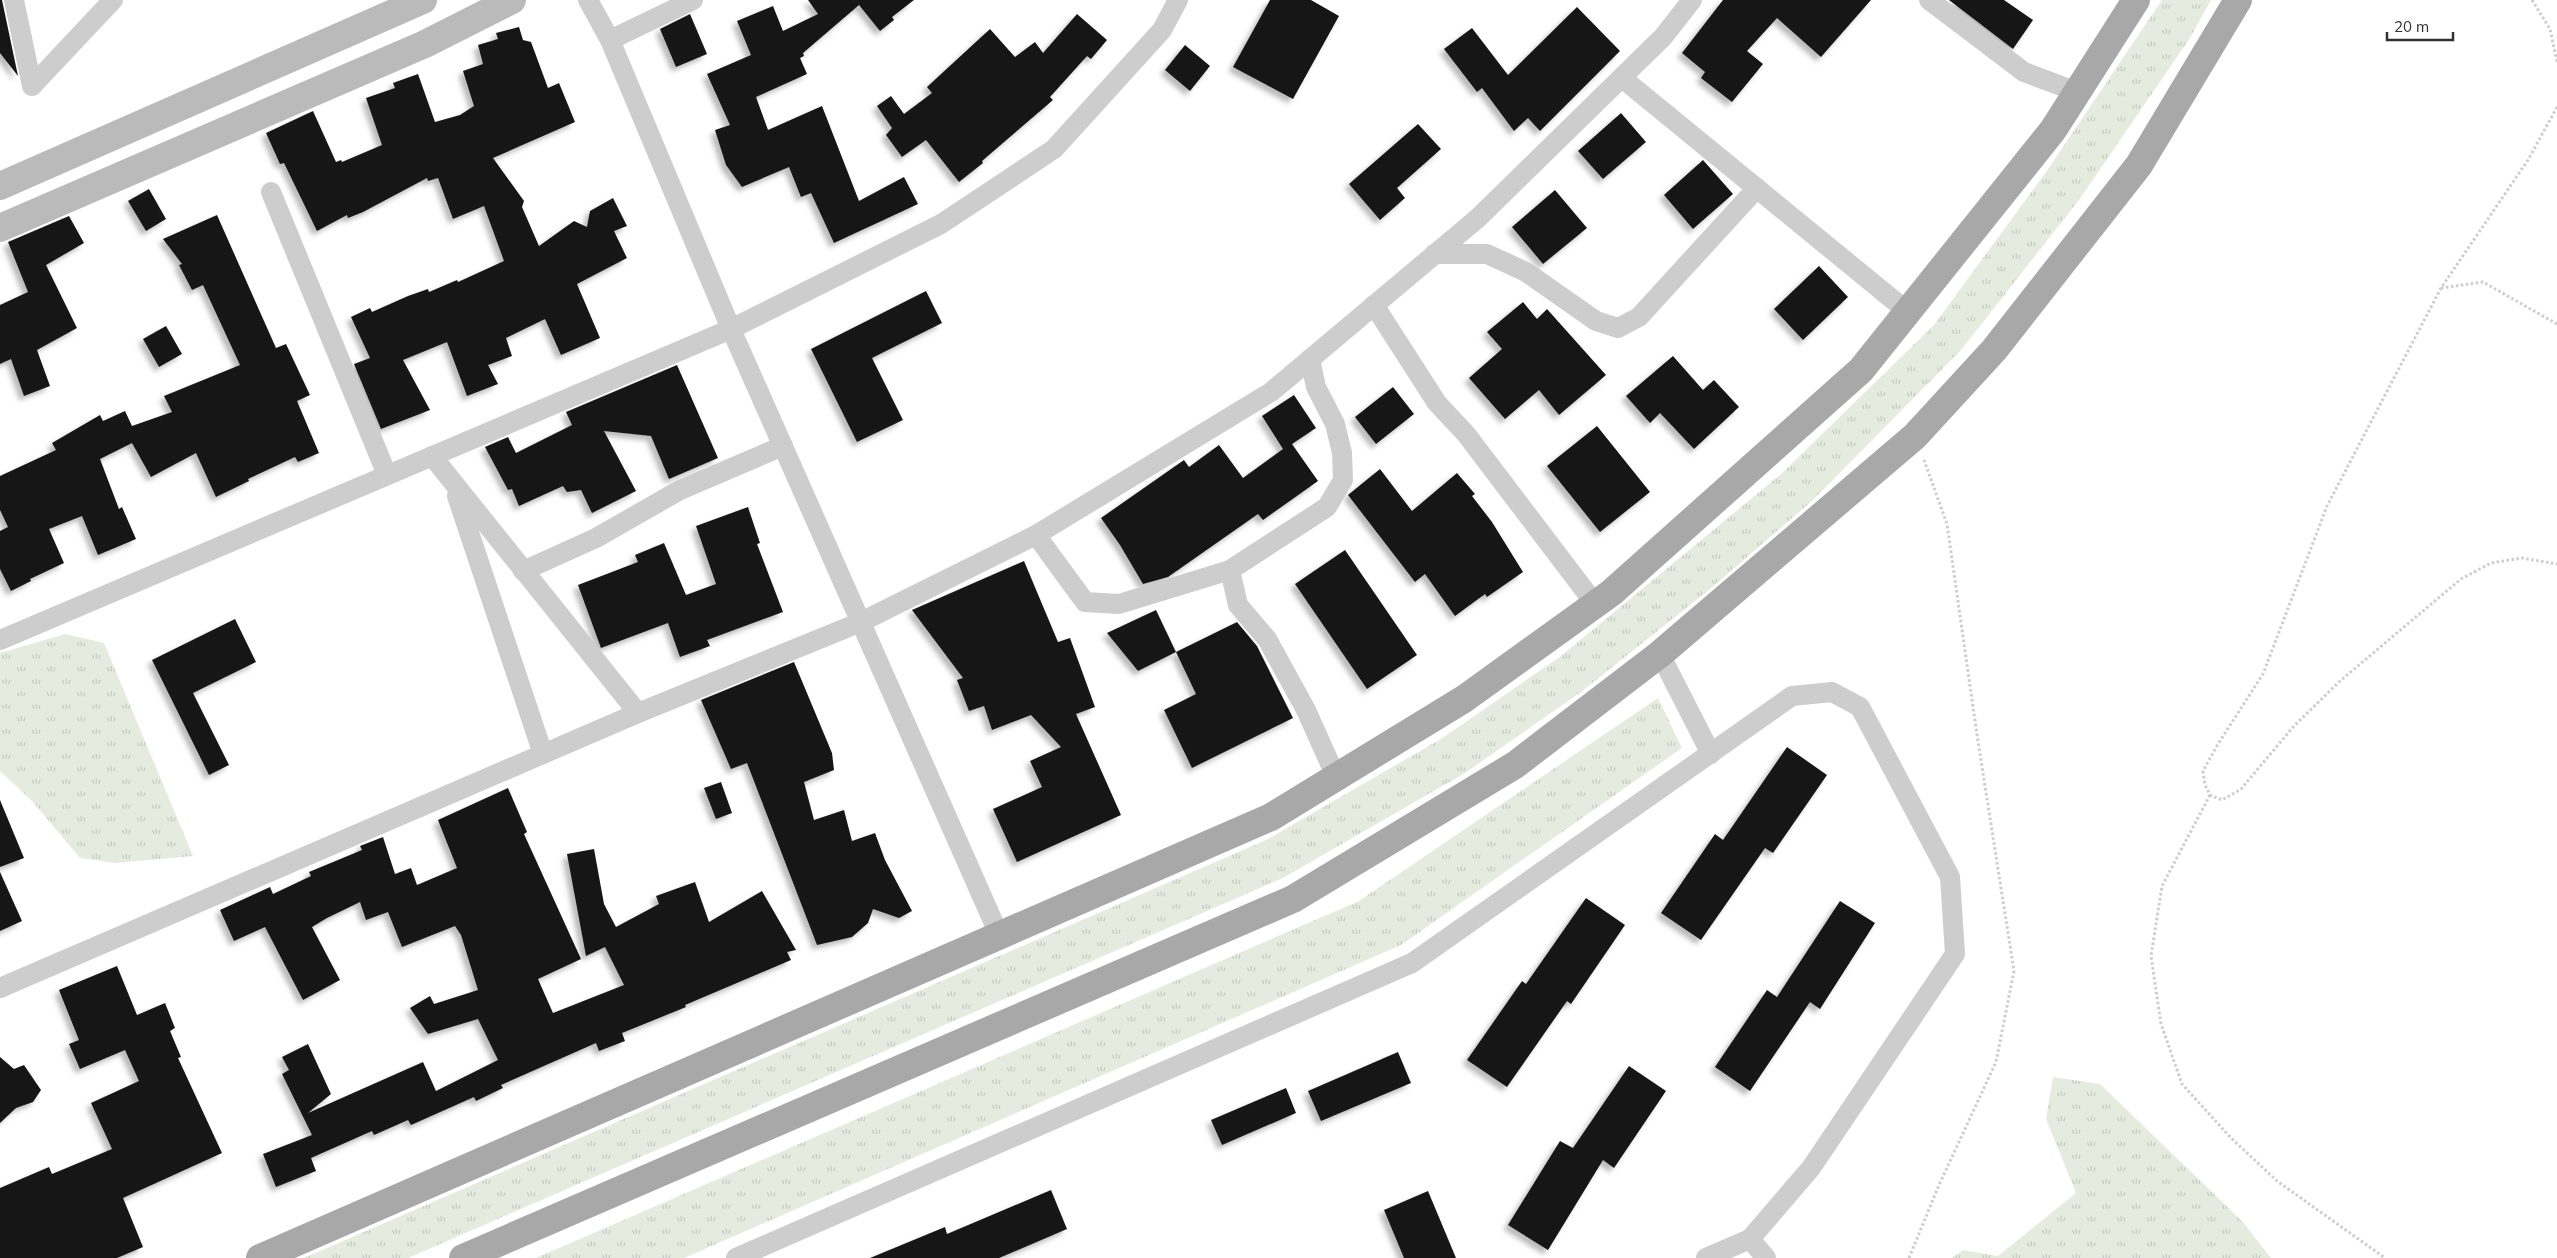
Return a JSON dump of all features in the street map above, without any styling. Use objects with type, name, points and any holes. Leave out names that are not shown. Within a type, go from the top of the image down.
[{"type":"main road","points":[[260,1258],[1271,817],[1464,699],[1611,592],[1861,370],[2052,130],[2136,0]]},
{"type":"main road","points":[[463,1258],[1294,900],[1515,765],[1660,654],[1915,436],[1994,350],[2139,165],[2238,0]]},
{"type":"street","points":[[0,3],[9,0]]},
{"type":"street","points":[[14,0],[32,86],[113,0]]},
{"type":"street","points":[[0,186],[423,0]]},
{"type":"street","points":[[0,228],[425,44],[512,0]]},
{"type":"street","points":[[588,0],[610,40],[731,329],[1000,936]]},
{"type":"street","points":[[610,40],[694,0]]},
{"type":"street","points":[[0,640],[731,329],[940,224],[1054,149],[1162,30],[1178,0]]},
{"type":"street","points":[[0,988],[543,754],[860,622],[1036,535],[1271,392],[1478,218],[1664,37],[1692,0]]},
{"type":"street","points":[[1929,0],[2024,72],[2077,92]]},
{"type":"street","points":[[1622,78],[1908,312]]},
{"type":"street","points":[[148,121],[165,156]]},
{"type":"street","points":[[1434,254],[1486,254],[1526,272],[1596,321],[1618,328],[1639,317],[1757,188]]},
{"type":"street","points":[[272,192],[387,475]]},
{"type":"street","points":[[1374,305],[1438,403],[1466,434],[1595,604]]},
{"type":"street","points":[[1036,535],[1085,602],[1119,604],[1230,570],[1327,507],[1343,480],[1342,453],[1335,424],[1316,387],[1310,359]]},
{"type":"street","points":[[523,571],[596,538],[680,490],[783,446]]},
{"type":"street","points":[[432,456],[638,714]]},
{"type":"street","points":[[452,482],[543,754]]},
{"type":"street","points":[[1230,570],[1238,605],[1267,639],[1306,710],[1336,777]]},
{"type":"street","points":[[1660,654],[1711,754]]},
{"type":"street","points":[[736,1258],[1412,964],[1792,696],[1832,692],[1860,707],[1950,877],[1955,954],[1810,1168],[1750,1239],[1706,1258]]},
{"type":"street","points":[[1750,1239],[1766,1258]]},
{"type":"path","points":[[2532,0],[2550,29],[2557,62]]},
{"type":"path","points":[[2557,108],[2528,160],[2441,288],[2327,506],[2263,674],[2218,744],[2204,771],[2205,785],[2210,795],[2222,800],[2241,789],[2294,726],[2340,681],[2461,579],[2491,563],[2522,558],[2557,564]]},
{"type":"path","points":[[2441,288],[2483,282],[2557,324]]},
{"type":"path","points":[[1909,1258],[1939,1185],[1996,1062],[2014,971],[1947,524],[1915,436]]},
{"type":"path","points":[[2210,795],[2162,886],[2151,956],[2161,1024],[2182,1084],[2231,1138],[2276,1181],[2385,1258]]},
{"type":"green space","points":[[2162,0],[2211,0],[2190,38],[2079,200],[1961,350],[1812,501],[1710,589],[1581,692],[1465,773],[1283,878],[408,1258],[304,1258],[1266,840],[1441,739],[1561,656],[1781,474],[1934,325],[2046,172]]},
{"type":"green space","points":[[65,634],[104,643],[193,856],[116,863],[80,858],[32,801],[0,771],[0,653]]},
{"type":"green space","points":[[1658,698],[1682,748],[1401,945],[684,1258],[536,1258],[1359,901]]},
{"type":"green space","points":[[2053,1077],[2100,1084],[2242,1221],[2271,1258],[1952,1258],[1963,1250],[1998,1256],[2076,1193],[2046,1119]]},
{"type":"building","points":[[0,0],[2,0],[18,76],[0,53]]},
{"type":"building","points":[[808,0],[914,0],[892,17],[894,20],[880,31],[859,5],[803,53],[804,56],[800,58],[807,74],[756,97],[768,130],[822,106],[859,201],[904,177],[918,204],[834,243],[811,193],[801,197],[789,167],[742,187],[726,165],[715,130],[730,125],[707,74],[751,55],[737,21],[773,6],[783,31],[818,14]]},
{"type":"building","points":[[1270,0],[1311,0],[1339,16],[1293,99],[1233,67]]},
{"type":"building","points":[[1723,0],[1871,0],[1821,57],[1777,18],[1747,51],[1763,64],[1732,102],[1701,78],[1705,72],[1682,53]]},
{"type":"building","points":[[1949,0],[2004,0],[2033,20],[2013,49]]},
{"type":"building","points":[[1577,7],[1620,51],[1540,131],[1528,118],[1514,131],[1482,88],[1477,92],[1444,49],[1472,28],[1508,75]]},
{"type":"building","points":[[690,14],[707,54],[676,67],[660,29]]},
{"type":"building","points":[[1077,14],[1107,40],[1091,59],[1087,56],[1050,97],[1053,100],[959,182],[926,140],[902,157],[886,135],[892,128],[877,106],[891,96],[904,114],[932,93],[927,87],[990,29],[1015,57],[1035,42],[1043,53]]},
{"type":"building","points":[[519,27],[523,40],[531,42],[548,88],[559,83],[575,122],[493,158],[524,201],[522,207],[539,246],[574,221],[587,227],[590,211],[613,198],[627,226],[614,231],[627,258],[577,284],[600,338],[561,355],[545,319],[506,338],[512,356],[488,365],[498,384],[467,396],[447,342],[403,360],[430,410],[381,429],[354,364],[370,358],[351,317],[370,308],[372,312],[428,289],[429,292],[457,280],[458,282],[504,261],[484,206],[453,219],[438,178],[428,181],[427,178],[363,212],[348,218],[347,215],[317,231],[284,163],[280,164],[266,133],[313,111],[336,162],[341,160],[342,162],[382,145],[366,98],[395,88],[393,83],[418,74],[435,122],[460,115],[474,106],[463,71],[483,64],[478,45],[498,39],[496,33]]},
{"type":"building","points":[[1185,45],[1210,66],[1190,91],[1165,70]]},
{"type":"building","points":[[1621,113],[1646,142],[1603,179],[1578,151]]},
{"type":"building","points":[[1418,124],[1441,149],[1397,188],[1405,198],[1380,220],[1349,184]]},
{"type":"building","points":[[1703,160],[1733,194],[1693,229],[1664,195]]},
{"type":"building","points":[[149,189],[166,219],[146,231],[128,201]]},
{"type":"building","points":[[1555,190],[1587,228],[1543,264],[1512,227]]},
{"type":"building","points":[[217,215],[276,348],[286,344],[310,395],[297,401],[319,453],[298,462],[295,457],[248,479],[249,481],[216,497],[196,453],[151,477],[132,443],[100,459],[119,509],[122,507],[136,539],[98,555],[82,516],[49,529],[64,563],[30,579],[31,581],[11,591],[0,569],[0,531],[8,527],[0,510],[0,476],[56,450],[52,443],[100,415],[103,421],[125,411],[132,426],[172,412],[164,396],[240,365],[203,285],[192,290],[179,265],[182,264],[163,239]]},
{"type":"building","points":[[69,216],[84,243],[46,265],[77,328],[37,350],[50,386],[24,396],[11,359],[0,364],[0,305],[28,292],[8,242]]},
{"type":"building","points":[[1819,266],[1848,297],[1803,340],[1774,309]]},
{"type":"building","points":[[926,291],[942,323],[872,358],[903,420],[857,442],[811,349]]},
{"type":"building","points":[[1523,302],[1537,319],[1547,309],[1606,375],[1559,415],[1539,390],[1505,419],[1469,378],[1502,349],[1487,332]]},
{"type":"building","points":[[166,326],[182,354],[159,367],[143,339]]},
{"type":"building","points":[[1673,356],[1703,390],[1714,380],[1739,407],[1694,449],[1660,413],[1650,423],[1626,396]]},
{"type":"building","points":[[677,365],[718,458],[669,479],[651,436],[604,431],[636,491],[592,513],[581,490],[567,492],[563,486],[519,506],[512,489],[508,490],[485,447],[508,437],[516,453],[572,425],[566,412]]},
{"type":"building","points":[[1393,387],[1414,414],[1376,444],[1355,417]]},
{"type":"building","points":[[1294,395],[1316,428],[1292,444],[1318,481],[1263,520],[1258,514],[1168,577],[1143,584],[1120,545],[1101,518],[1184,460],[1189,467],[1219,445],[1243,478],[1283,449],[1262,416]]},
{"type":"building","points":[[1597,426],[1650,492],[1600,532],[1547,466]]},
{"type":"building","points":[[1380,469],[1412,511],[1457,473],[1475,494],[1472,496],[1492,522],[1523,572],[1487,597],[1485,594],[1455,616],[1425,574],[1415,582],[1348,495]]},
{"type":"building","points":[[748,507],[760,543],[757,544],[783,612],[707,640],[710,646],[680,657],[668,623],[601,648],[578,585],[638,562],[635,555],[664,543],[686,595],[716,584],[696,526]]},
{"type":"building","points":[[1345,550],[1417,655],[1367,689],[1295,584]]},
{"type":"building","points":[[1024,561],[1058,642],[1070,638],[1095,707],[1076,714],[1121,815],[1017,862],[993,809],[1042,787],[1030,761],[1061,747],[1031,715],[992,730],[984,706],[969,711],[957,680],[963,678],[912,610]]},
{"type":"building","points":[[1156,610],[1176,652],[1138,671],[1107,633]]},
{"type":"building","points":[[235,619],[256,662],[193,693],[229,765],[209,775],[152,660]]},
{"type":"building","points":[[1237,622],[1257,646],[1293,718],[1192,768],[1164,710],[1196,694],[1176,652]]},
{"type":"building","points":[[794,662],[832,753],[834,770],[804,782],[814,820],[844,810],[852,841],[875,833],[885,860],[912,911],[899,918],[873,909],[868,923],[852,937],[817,945],[747,763],[731,769],[701,700]]},
{"type":"building","points":[[1787,747],[1827,775],[1773,853],[1765,848],[1701,940],[1661,913],[1715,834],[1723,840]]},
{"type":"building","points":[[721,782],[732,813],[716,819],[704,788]]},
{"type":"building","points":[[508,788],[527,832],[524,834],[581,959],[538,979],[553,1013],[624,985],[605,947],[586,956],[567,854],[594,849],[604,904],[616,927],[659,904],[656,896],[695,882],[709,922],[762,891],[796,950],[787,952],[791,960],[685,1005],[686,1007],[622,1033],[625,1041],[599,1051],[596,1043],[501,1085],[503,1088],[476,1101],[474,1097],[411,1125],[408,1120],[374,1135],[372,1131],[311,1158],[316,1171],[276,1187],[263,1154],[312,1135],[282,1074],[289,1070],[282,1057],[308,1044],[331,1094],[308,1113],[423,1062],[436,1091],[498,1060],[478,1019],[428,1034],[410,1008],[430,996],[434,1004],[478,990],[461,935],[455,926],[402,947],[388,912],[366,920],[360,902],[327,918],[312,927],[340,980],[303,1000],[265,927],[234,941],[220,910],[270,887],[273,894],[311,876],[309,872],[362,850],[360,846],[383,837],[395,874],[411,868],[417,885],[457,868],[438,820]]},
{"type":"building","points":[[0,800],[24,858],[0,867]]},
{"type":"building","points":[[0,872],[22,921],[0,931]]},
{"type":"building","points":[[1586,898],[1625,925],[1571,1004],[1567,1001],[1507,1087],[1467,1060],[1522,981],[1526,984]]},
{"type":"building","points":[[1840,901],[1875,923],[1820,1009],[1810,1002],[1750,1091],[1715,1067],[1767,990],[1777,997]]},
{"type":"building","points":[[117,966],[137,1015],[165,1003],[175,1028],[170,1031],[181,1057],[178,1058],[222,1153],[123,1198],[143,1247],[117,1258],[0,1258],[0,1188],[49,1167],[52,1174],[112,1149],[91,1103],[139,1081],[125,1050],[80,1069],[69,1044],[79,1040],[59,990]]},
{"type":"building","points":[[1398,1052],[1411,1083],[1321,1121],[1308,1091]]},
{"type":"building","points":[[0,1057],[14,1069],[24,1065],[41,1090],[33,1102],[16,1108],[0,1123]]},
{"type":"building","points":[[1629,1066],[1666,1091],[1614,1168],[1603,1160],[1548,1250],[1508,1225],[1560,1141],[1573,1148]]},
{"type":"building","points":[[1286,1088],[1296,1113],[1222,1145],[1211,1120]]},
{"type":"building","points":[[1051,1190],[1067,1229],[999,1258],[870,1258],[945,1227],[947,1234]]},
{"type":"building","points":[[1428,1191],[1456,1258],[1404,1258],[1384,1210]]}]
